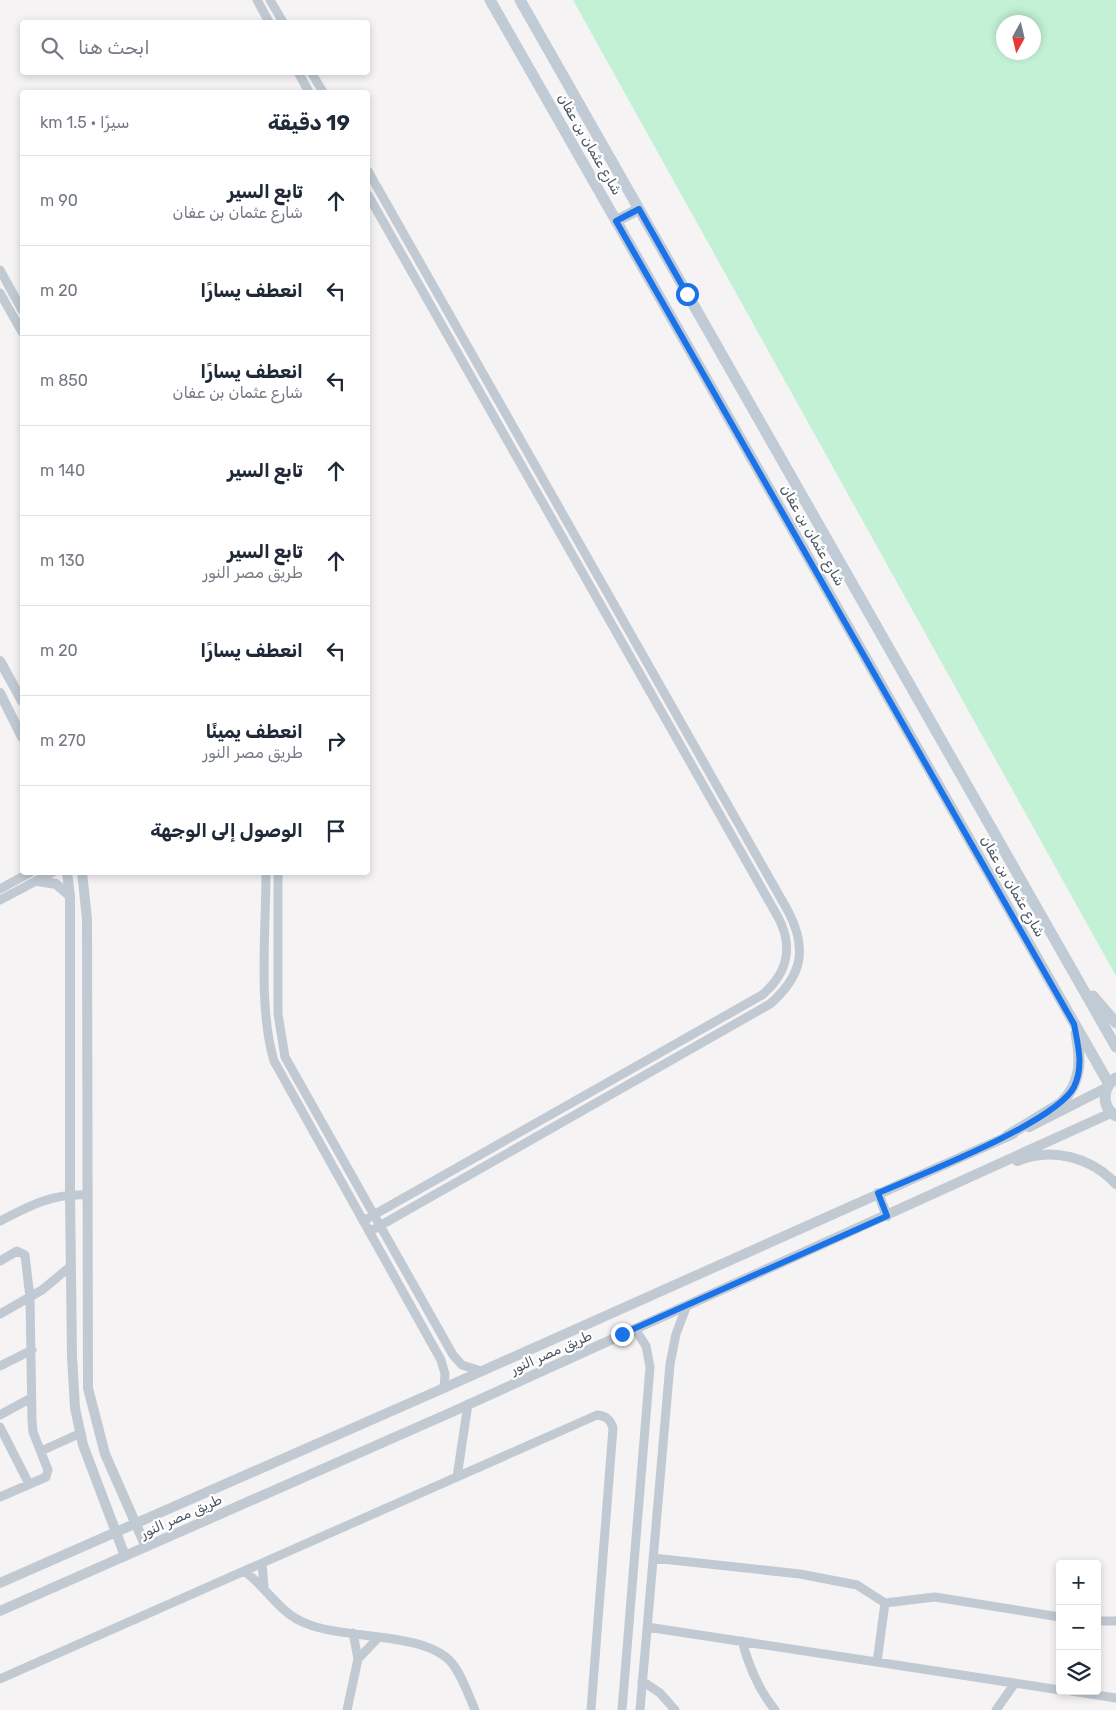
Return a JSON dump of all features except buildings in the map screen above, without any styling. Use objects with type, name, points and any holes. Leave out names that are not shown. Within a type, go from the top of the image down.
[{"type":"main road","name":"شارع عثمان بن عفان","points":[[490,0],[1074,1024],[1110,1083],[1106,1104],[1114,1116]]},
{"type":"main road","name":"شارع عثمان بن عفان","points":[[520,0],[1116,1048]]},
{"type":"main road","points":[[616,221],[639,209]]},
{"type":"main road","points":[[1076,976],[1116,1023]]},
{"type":"main road","points":[[1007,1136],[1061,1103],[1074,1088],[1080,1059],[1074,1024]]},
{"type":"street","points":[[257,0],[268,20]]},
{"type":"street","points":[[270,0],[282,20]]},
{"type":"street","points":[[300,75],[308,90]]},
{"type":"street","points":[[313,75],[322,90]]},
{"type":"street","points":[[369,1232],[770,1004],[793,979],[797,969],[800,946],[799,935],[788,911],[370,175]]},
{"type":"street","points":[[363,1221],[762,995],[773,986],[782,973],[786,959],[787,944],[784,930],[774,910],[370,199]]},
{"type":"street","points":[[0,270],[20,306]]},
{"type":"street","points":[[0,293],[20,328]]},
{"type":"street","points":[[0,661],[20,697]]},
{"type":"street","points":[[0,693],[20,733]]},
{"type":"street","points":[[67,875],[70,896],[70,1194],[72,1356],[75,1408],[81,1433],[125,1556]]},
{"type":"street","points":[[82,875],[87,927],[88,1388],[105,1454],[146,1547]]},
{"type":"street","points":[[266,875],[266,1015],[270,1046],[281,1076],[444,1367],[444,1388]]},
{"type":"street","points":[[278,875],[278,1014],[285,1057],[452,1355],[462,1365],[481,1371]]},
{"type":"street","points":[[0,900],[34,877]]},
{"type":"street","points":[[0,889],[34,877],[56,884],[70,896]]},
{"type":"street","name":"طريق مصر النور","points":[[0,1583],[1055,1116],[1110,1083]]},
{"type":"street","name":"طريق مصر النور","points":[[0,1611],[687,1306],[887,1216],[987,1167],[1114,1116]]},
{"type":"street","points":[[987,1167],[1046,1154],[1065,1156],[1084,1161],[1100,1170],[1116,1184]]},
{"type":"street","points":[[878,1193],[887,1216]]},
{"type":"street","points":[[0,1221],[42,1200],[70,1194],[87,1194]]},
{"type":"street","points":[[0,1261],[17,1252],[25,1255],[30,1298],[33,1432],[48,1475],[1,1494]]},
{"type":"street","points":[[0,1314],[30,1298],[71,1266]]},
{"type":"street","points":[[640,1710],[670,1364],[676,1334],[687,1306]]},
{"type":"street","points":[[622,1710],[650,1368],[646,1346],[635,1329]]},
{"type":"street","points":[[0,1366],[32,1350]]},
{"type":"street","points":[[0,1415],[31,1398]]},
{"type":"street","points":[[457,1477],[468,1404]]},
{"type":"street","points":[[0,1679],[597,1415],[605,1416],[611,1421],[613,1435],[590,1710]]},
{"type":"street","points":[[0,1427],[29,1484]]},
{"type":"street","points":[[40,1451],[81,1433]]},
{"type":"street","points":[[653,1558],[800,1574],[848,1583],[864,1588],[885,1603],[935,1597],[1056,1616]]},
{"type":"street","points":[[262,1563],[264,1587]]},
{"type":"street","points":[[244,1571],[264,1587],[282,1608],[297,1620],[309,1625],[421,1646],[442,1654],[457,1670],[475,1710]]},
{"type":"street","points":[[877,1662],[885,1603]]},
{"type":"street","points":[[1101,1621],[1116,1621]]},
{"type":"street","points":[[647,1627],[1056,1689]]},
{"type":"street","points":[[347,1710],[358,1659],[353,1634]]},
{"type":"street","points":[[358,1659],[378,1638]]},
{"type":"street","points":[[742,1642],[750,1670],[764,1697],[775,1710]]},
{"type":"street","points":[[642,1681],[660,1692],[675,1710]]},
{"type":"street","points":[[996,1710],[1015,1683]]},
{"type":"street","points":[[1097,1695],[1116,1698]]},
{"type":"green space","points":[[573,0],[1116,0],[1116,976]]},
{"type":"route","points":[[622,1334],[887,1216],[878,1193],[1007,1136],[1061,1103],[1074,1088],[1080,1069],[1074,1024],[616,221],[639,209],[687,294]]}]
